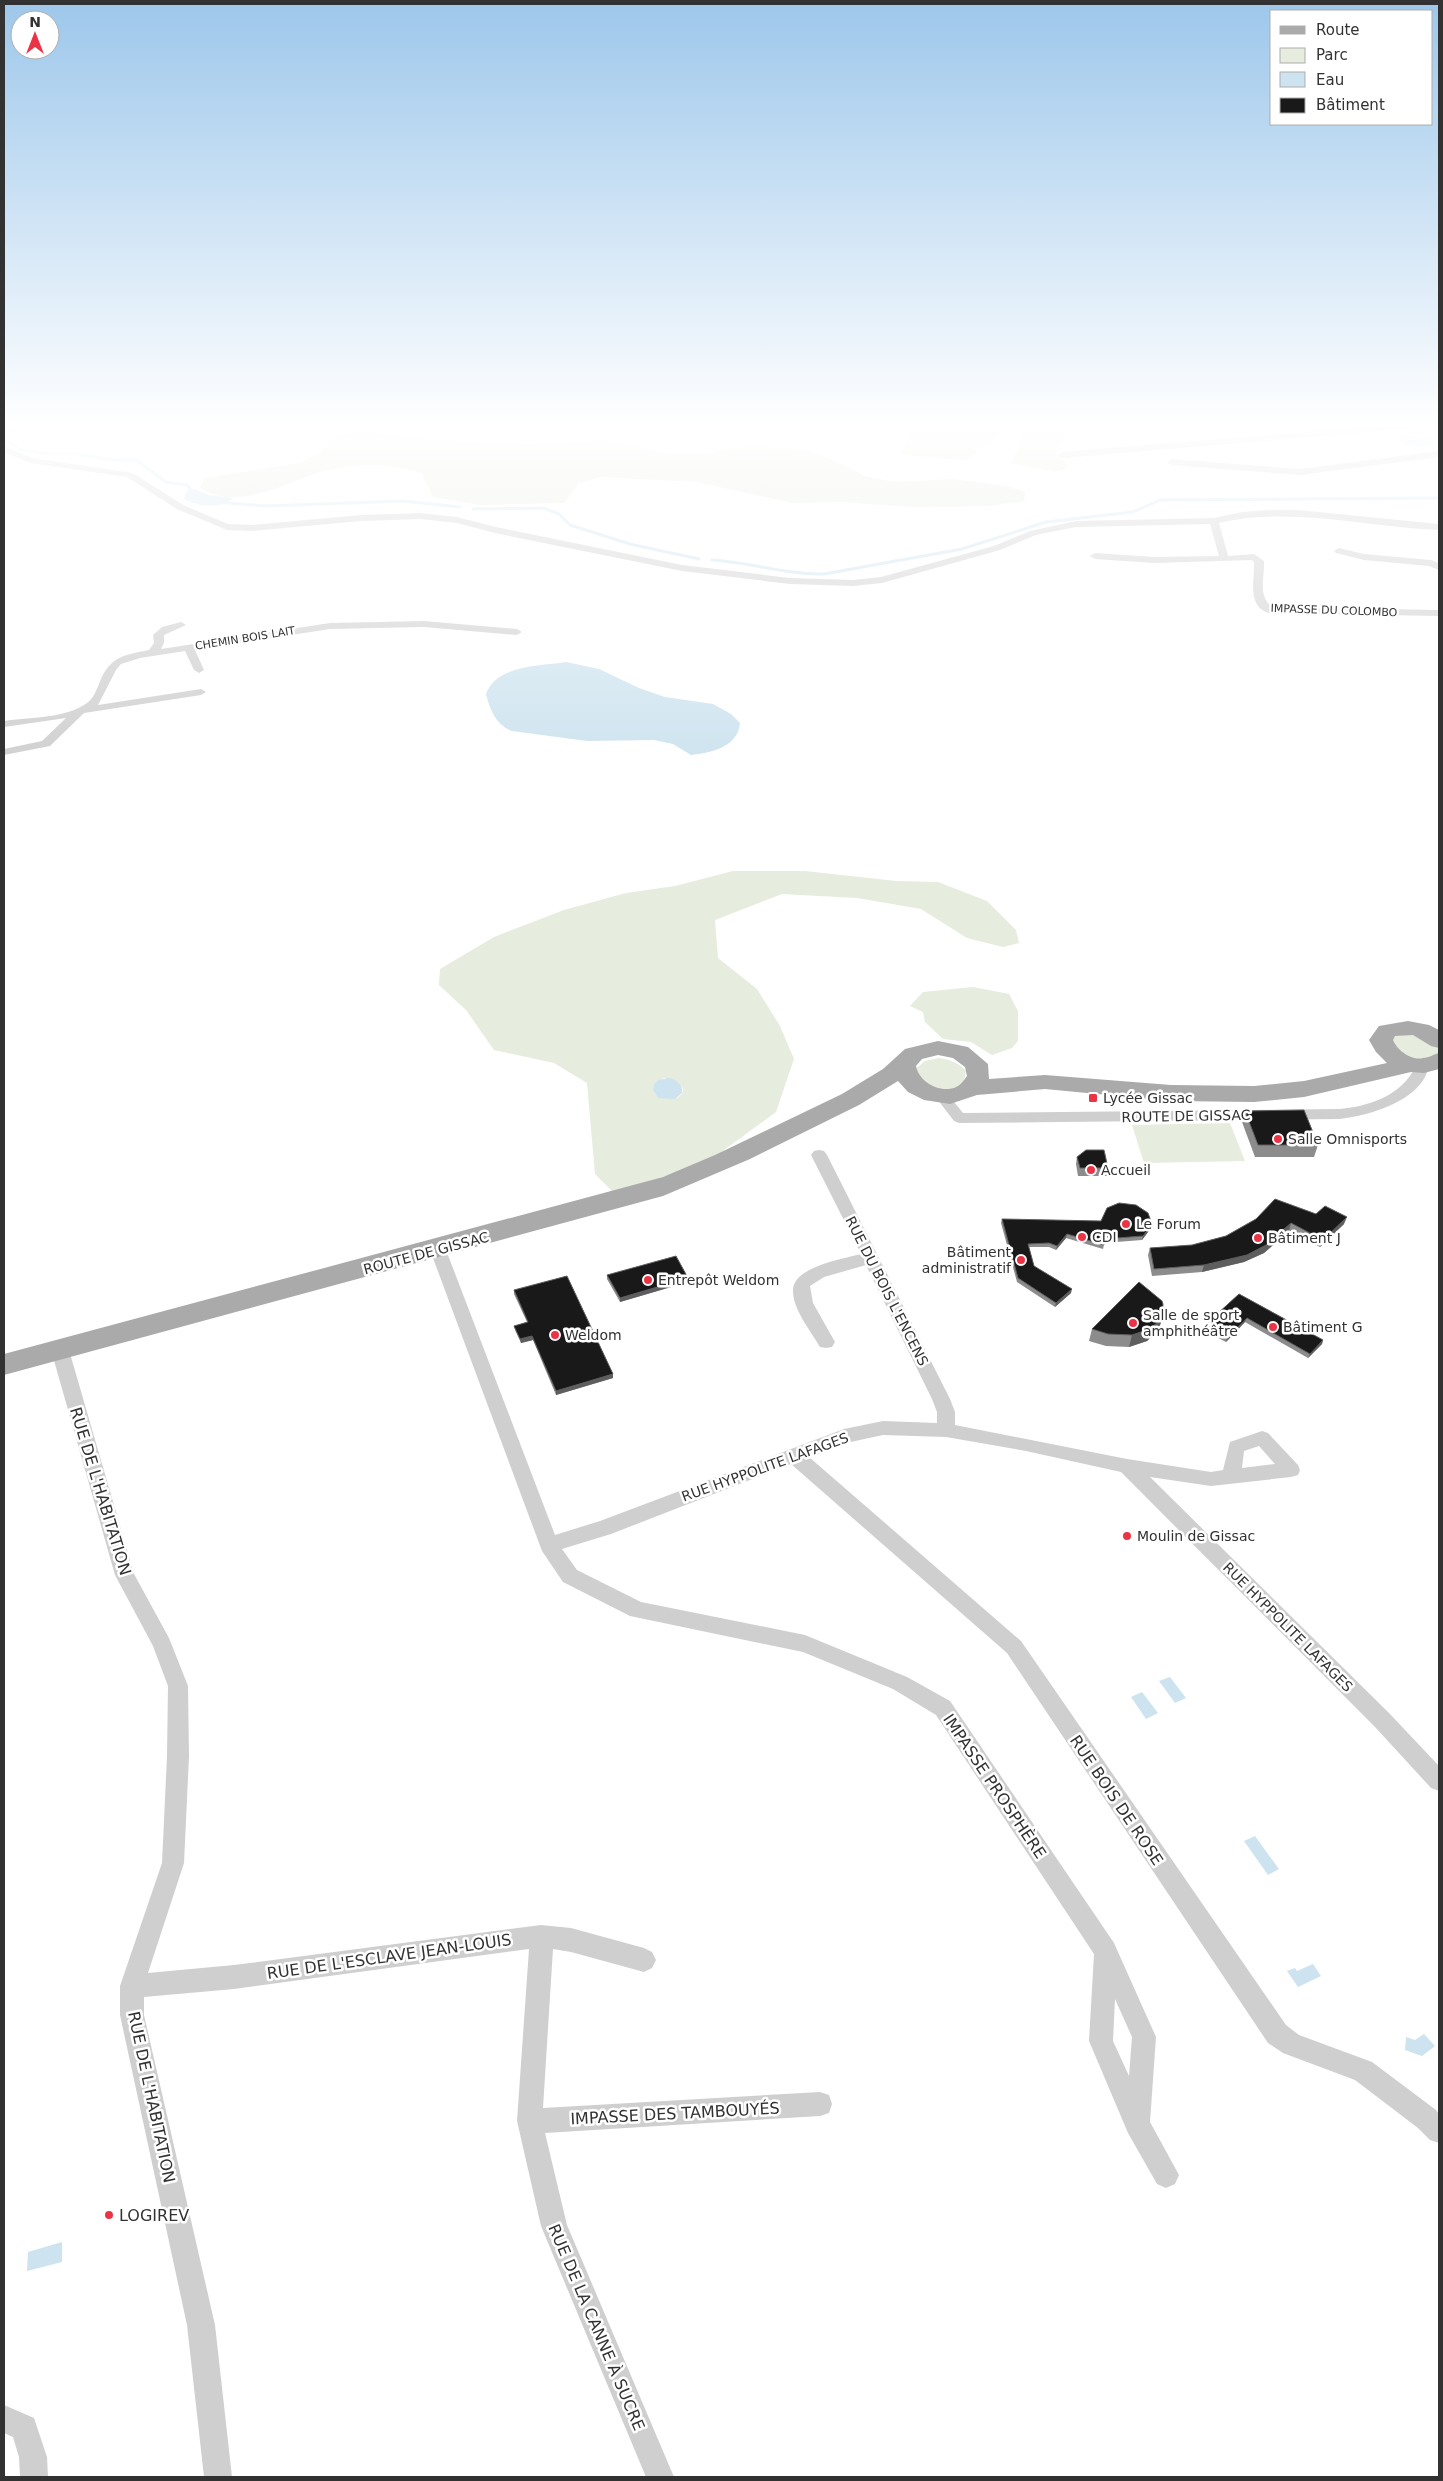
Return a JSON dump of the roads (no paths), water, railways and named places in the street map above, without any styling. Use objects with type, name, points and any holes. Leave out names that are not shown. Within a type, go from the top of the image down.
[{"type":"main road","points":[[1402,1028],[1439,1016]]},
{"type":"main road","points":[[1402,1028],[1419,1029],[1439,1041]]},
{"type":"main road","name":"ROUTE DE GISSAC","points":[[1337,1080],[1377,1050],[1387,1031],[1402,1028]]},
{"type":"main road","points":[[1381,1040],[1383,1046],[1393,1057],[1424,1063]]},
{"type":"main road","points":[[938,1048],[960,1052],[976,1064],[979,1077],[972,1088],[961,1094],[937,1095],[917,1088],[906,1079],[903,1072],[904,1064],[916,1053],[938,1048]]},
{"type":"main road","name":"ROUTE DE GISSAC","points":[[976,1064],[1045,1082],[1150,1092],[1227,1095],[1277,1092],[1424,1063]]},
{"type":"main road","name":"ROUTE DE GISSAC","points":[[4,1365],[438,1250],[654,1190],[695,1176],[836,1108],[887,1080],[904,1064]]},
{"type":"main road","name":"ROUTE DE GISSAC","points":[[972,1088],[1045,1082]]},
{"type":"main road","name":"ROUTE DE GISSAC","points":[[836,1108],[905,1092],[937,1095]]},
{"type":"street","points":[[543,540],[682,568],[790,581],[853,583],[890,577],[997,548],[1018,540]]},
{"type":"street","points":[[1219,540],[1224,558]]},
{"type":"street","points":[[1339,551],[1364,557],[1431,563],[1439,567]]},
{"type":"street","name":"IMPASSE DU COLOMBO","points":[[1095,556],[1154,560],[1254,556],[1259,561],[1257,597],[1261,605],[1269,610],[1439,613]]},
{"type":"street","name":"CHEMIN BOIS LAIT","points":[[4,752],[46,744],[82,711],[92,706],[99,697],[114,664],[123,659],[187,647],[330,626],[424,624],[517,632]]},
{"type":"street","points":[[153,653],[159,643],[158,635],[161,631],[181,625]]},
{"type":"street","points":[[187,647],[193,654],[199,670]]},
{"type":"street","points":[[4,724],[201,692]]},
{"type":"street","name":"ROUTE DE GISSAC","points":[[937,1095],[959,1118],[1327,1115],[1367,1110],[1390,1102],[1416,1077],[1424,1063]]},
{"type":"street","name":"RUE DU BOIS L'ENCENS","points":[[819,1155],[942,1399],[946,1412],[946,1430]]},
{"type":"street","points":[[438,1250],[549,1546]]},
{"type":"street","points":[[826,1342],[807,1307],[800,1289],[802,1283],[815,1273],[870,1258]]},
{"type":"street","name":"RUE DE L'HABITATION","points":[[60,1350],[125,1575],[162,1644],[178,1686],[178,1756],[172,1863],[132,1986],[132,2015],[201,2325],[218,2477]]},
{"type":"street","name":"RUE HYPPOLITE LAFAGES","points":[[549,1546],[604,1528],[844,1436],[883,1428],[946,1430],[1026,1444],[1127,1466],[1383,1721],[1439,1781]]},
{"type":"street","name":"RUE BOIS DE ROSE","points":[[795,1456],[1014,1647],[1277,2034],[1292,2044],[1363,2071],[1435,2121]]},
{"type":"street","points":[[1127,1466],[1211,1479],[1231,1477]]},
{"type":"street","name":"IMPASSE PROSPHÈRE","points":[[549,1546],[570,1576],[637,1610],[805,1644],[900,1683],[943,1708],[1106,1951],[1144,2037],[1137,2124]]},
{"type":"street","name":"RUE DE L'ESCLAVE JEAN-LOUIS","points":[[132,1986],[234,1977],[540,1936],[571,1940],[644,1960]]},
{"type":"street","name":"RUE DE LA CANNE À SUCRE","points":[[540,1936],[541,1968],[530,2121],[554,2226],[660,2477]]},
{"type":"street","points":[[1106,1951],[1101,2041],[1137,2124],[1166,2175]]},
{"type":"street","name":"IMPASSE DES TAMBOUYÉS","points":[[530,2121],[820,2104]]},
{"type":"street","points":[[4,2419],[24,2428],[33,2457],[34,2477]]},
{"type":"water","points":[[566,662],[599,669],[639,688],[665,697],[713,704],[731,714],[740,723],[738,731],[729,743],[722,747],[707,753],[691,755],[673,744],[654,740],[587,741],[512,731],[498,721],[486,694],[491,684],[499,677],[509,672],[532,666]]},
{"type":"water","points":[[668,1078],[678,1082],[682,1093],[675,1099],[658,1098],[653,1090],[654,1084],[659,1080]]},
{"type":"water","points":[[1170,1677],[1186,1698],[1175,1703],[1159,1681]]},
{"type":"water","points":[[1142,1692],[1158,1713],[1146,1719],[1131,1697]]},
{"type":"water","points":[[1255,1836],[1279,1869],[1268,1875],[1244,1841]]},
{"type":"water","points":[[1313,1964],[1321,1976],[1298,1987],[1287,1971],[1295,1968],[1297,1971]]},
{"type":"water","points":[[1424,2034],[1435,2046],[1422,2056],[1405,2050],[1406,2037],[1415,2040]]},
{"type":"water","points":[[62,2242],[62,2262],[27,2271],[28,2252]]},
{"type":"waterway","points":[[617,540],[699,559]]},
{"type":"waterway","points":[[712,560],[796,573],[824,574],[962,549],[991,540]]},
{"type":"place","name":"Lycée Gissac","points":[[1093,1098]]},
{"type":"place","name":"Salle Omnisports","points":[[1278,1139]]},
{"type":"place","name":"Accueil","points":[[1091,1170]]},
{"type":"place","name":"Le Forum","points":[[1126,1224]]},
{"type":"place","name":"CDI","points":[[1082,1237]]},
{"type":"place","name":"Bâtiment J","points":[[1258,1238]]},
{"type":"place","name":"Bâtiment administratif","points":[[1021,1260]]},
{"type":"place","name":"Entrepôt Weldom","points":[[648,1280]]},
{"type":"place","name":"Salle de sport amphithéâtre","points":[[1133,1323]]},
{"type":"place","name":"Bâtiment G","points":[[1273,1327]]},
{"type":"place","name":"Weldom","points":[[555,1335]]},
{"type":"place","name":"Moulin de Gissac","points":[[1127,1536]]},
{"type":"place","name":"LOGIREV","points":[[109,2215]]}]
